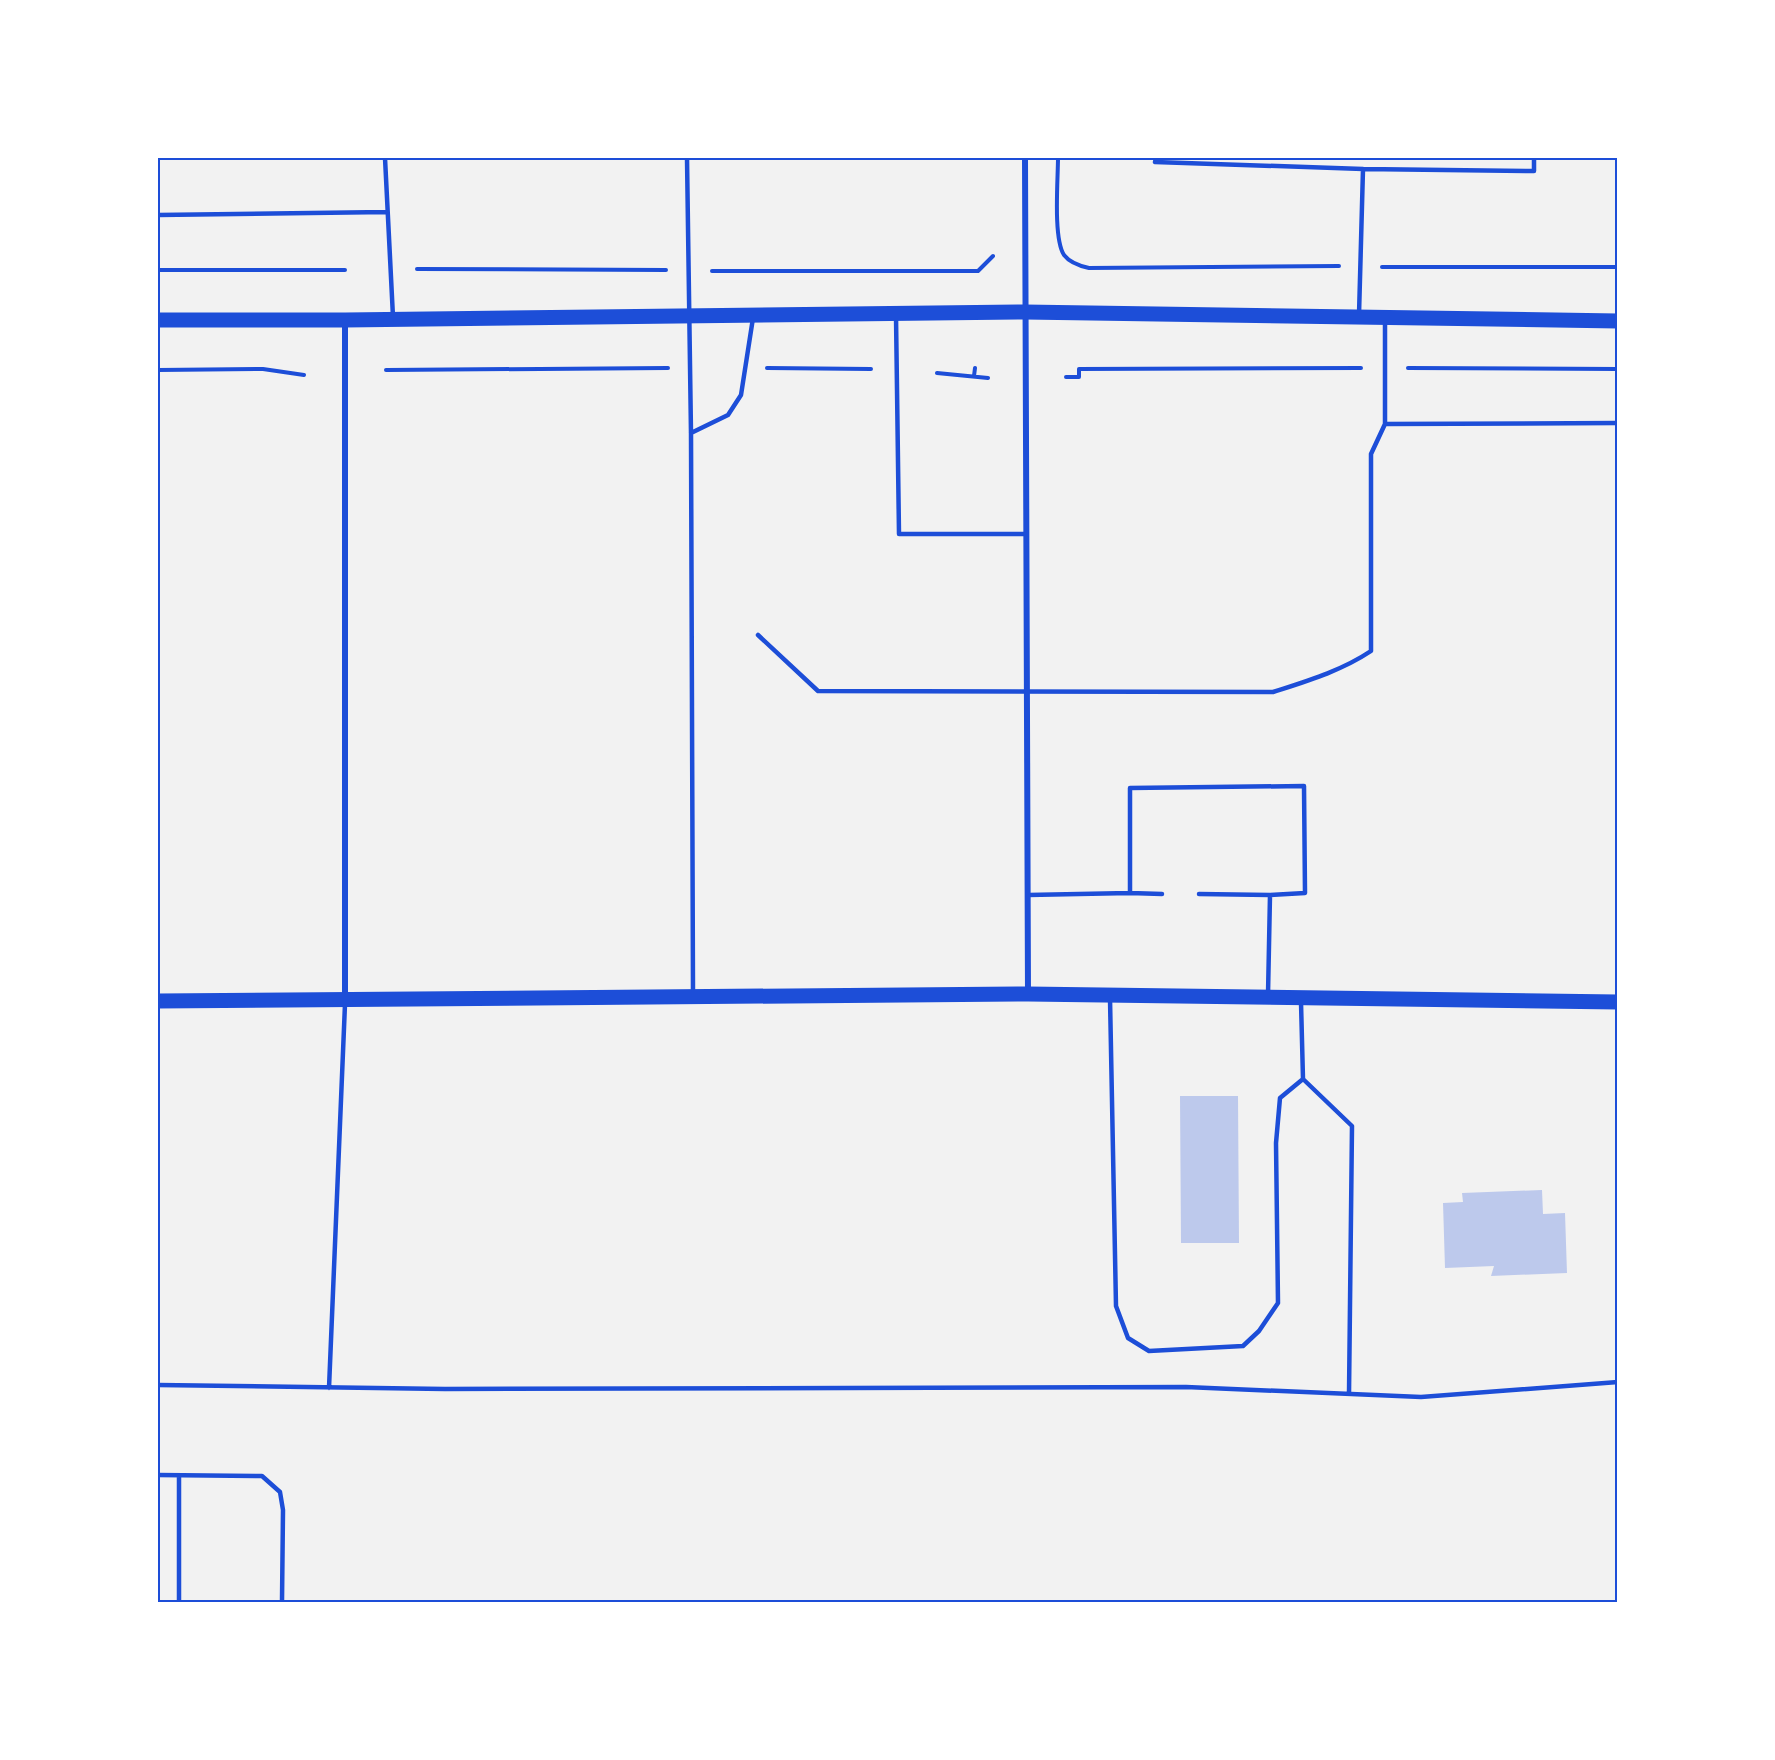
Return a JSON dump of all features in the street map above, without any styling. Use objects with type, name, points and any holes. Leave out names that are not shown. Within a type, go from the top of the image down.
[{"type":"main road","points":[[158,320],[393,320],[1026,312],[1617,321]]},
{"type":"main road","points":[[158,1000],[1028,994],[1617,1002]]},
{"type":"street","points":[[1025,158],[1028,994]]},
{"type":"street","points":[[345,320],[345,998]]},
{"type":"lane","points":[[385,158],[393,320]]},
{"type":"lane","points":[[687,158],[691,433],[693,997]]},
{"type":"lane","points":[[1156,158],[1155,162],[1364,169],[1534,171],[1534,158]]},
{"type":"lane","points":[[1359,318],[1364,169]]},
{"type":"lane","points":[[158,215],[387,212]]},
{"type":"lane","points":[[896,314],[899,534],[1026,534]]},
{"type":"lane","points":[[691,433],[728,415],[741,394],[754,315]]},
{"type":"lane","points":[[758,635],[818,691],[1273,692],[1354,662],[1371,651],[1371,454],[1385,424],[1385,318]]},
{"type":"lane","points":[[1385,424],[1617,423]]},
{"type":"lane","points":[[1130,893],[1130,788],[1304,786],[1305,893],[1199,894]]},
{"type":"lane","points":[[1028,895],[1162,894]]},
{"type":"lane","points":[[1268,998],[1270,895]]},
{"type":"lane","points":[[1110,996],[1116,1306],[1128,1338],[1149,1351],[1243,1346],[1259,1330],[1278,1303],[1276,1143],[1280,1098],[1303,1079]]},
{"type":"lane","points":[[329,1388],[345,998]]},
{"type":"lane","points":[[1300,998],[1303,1079],[1352,1126],[1349,1394]]},
{"type":"lane","points":[[158,1385],[457,1389],[1186,1386],[1421,1397],[1617,1383]]},
{"type":"lane","points":[[158,1475],[262,1476],[280,1492],[283,1510],[282,1602]]},
{"type":"lane","points":[[179,1476],[179,1602]]},
{"type":"path","points":[[1058,158],[1058,239],[1065,255],[1077,265],[1089,268],[1617,267]]},
{"type":"path","points":[[709,271],[978,270],[993,256]]},
{"type":"path","points":[[417,269],[673,270]]},
{"type":"path","points":[[158,270],[345,270]]},
{"type":"path","points":[[386,370],[671,368]]},
{"type":"path","points":[[759,368],[871,369]]},
{"type":"path","points":[[974,376],[975,368]]},
{"type":"path","points":[[1066,377],[1079,377],[1079,369],[1360,368]]},
{"type":"path","points":[[1404,368],[1617,369]]},
{"type":"path","points":[[158,370],[263,369],[304,375]]},
{"type":"path","points":[[937,374],[988,378]]},
{"type":"building","points":[[1180,1096],[1238,1096],[1239,1243],[1181,1243]]},
{"type":"building","points":[[1542,1190],[1543,1214],[1565,1213],[1567,1273],[1491,1276],[1494,1266],[1445,1268],[1443,1203],[1463,1202],[1462,1193]]}]
